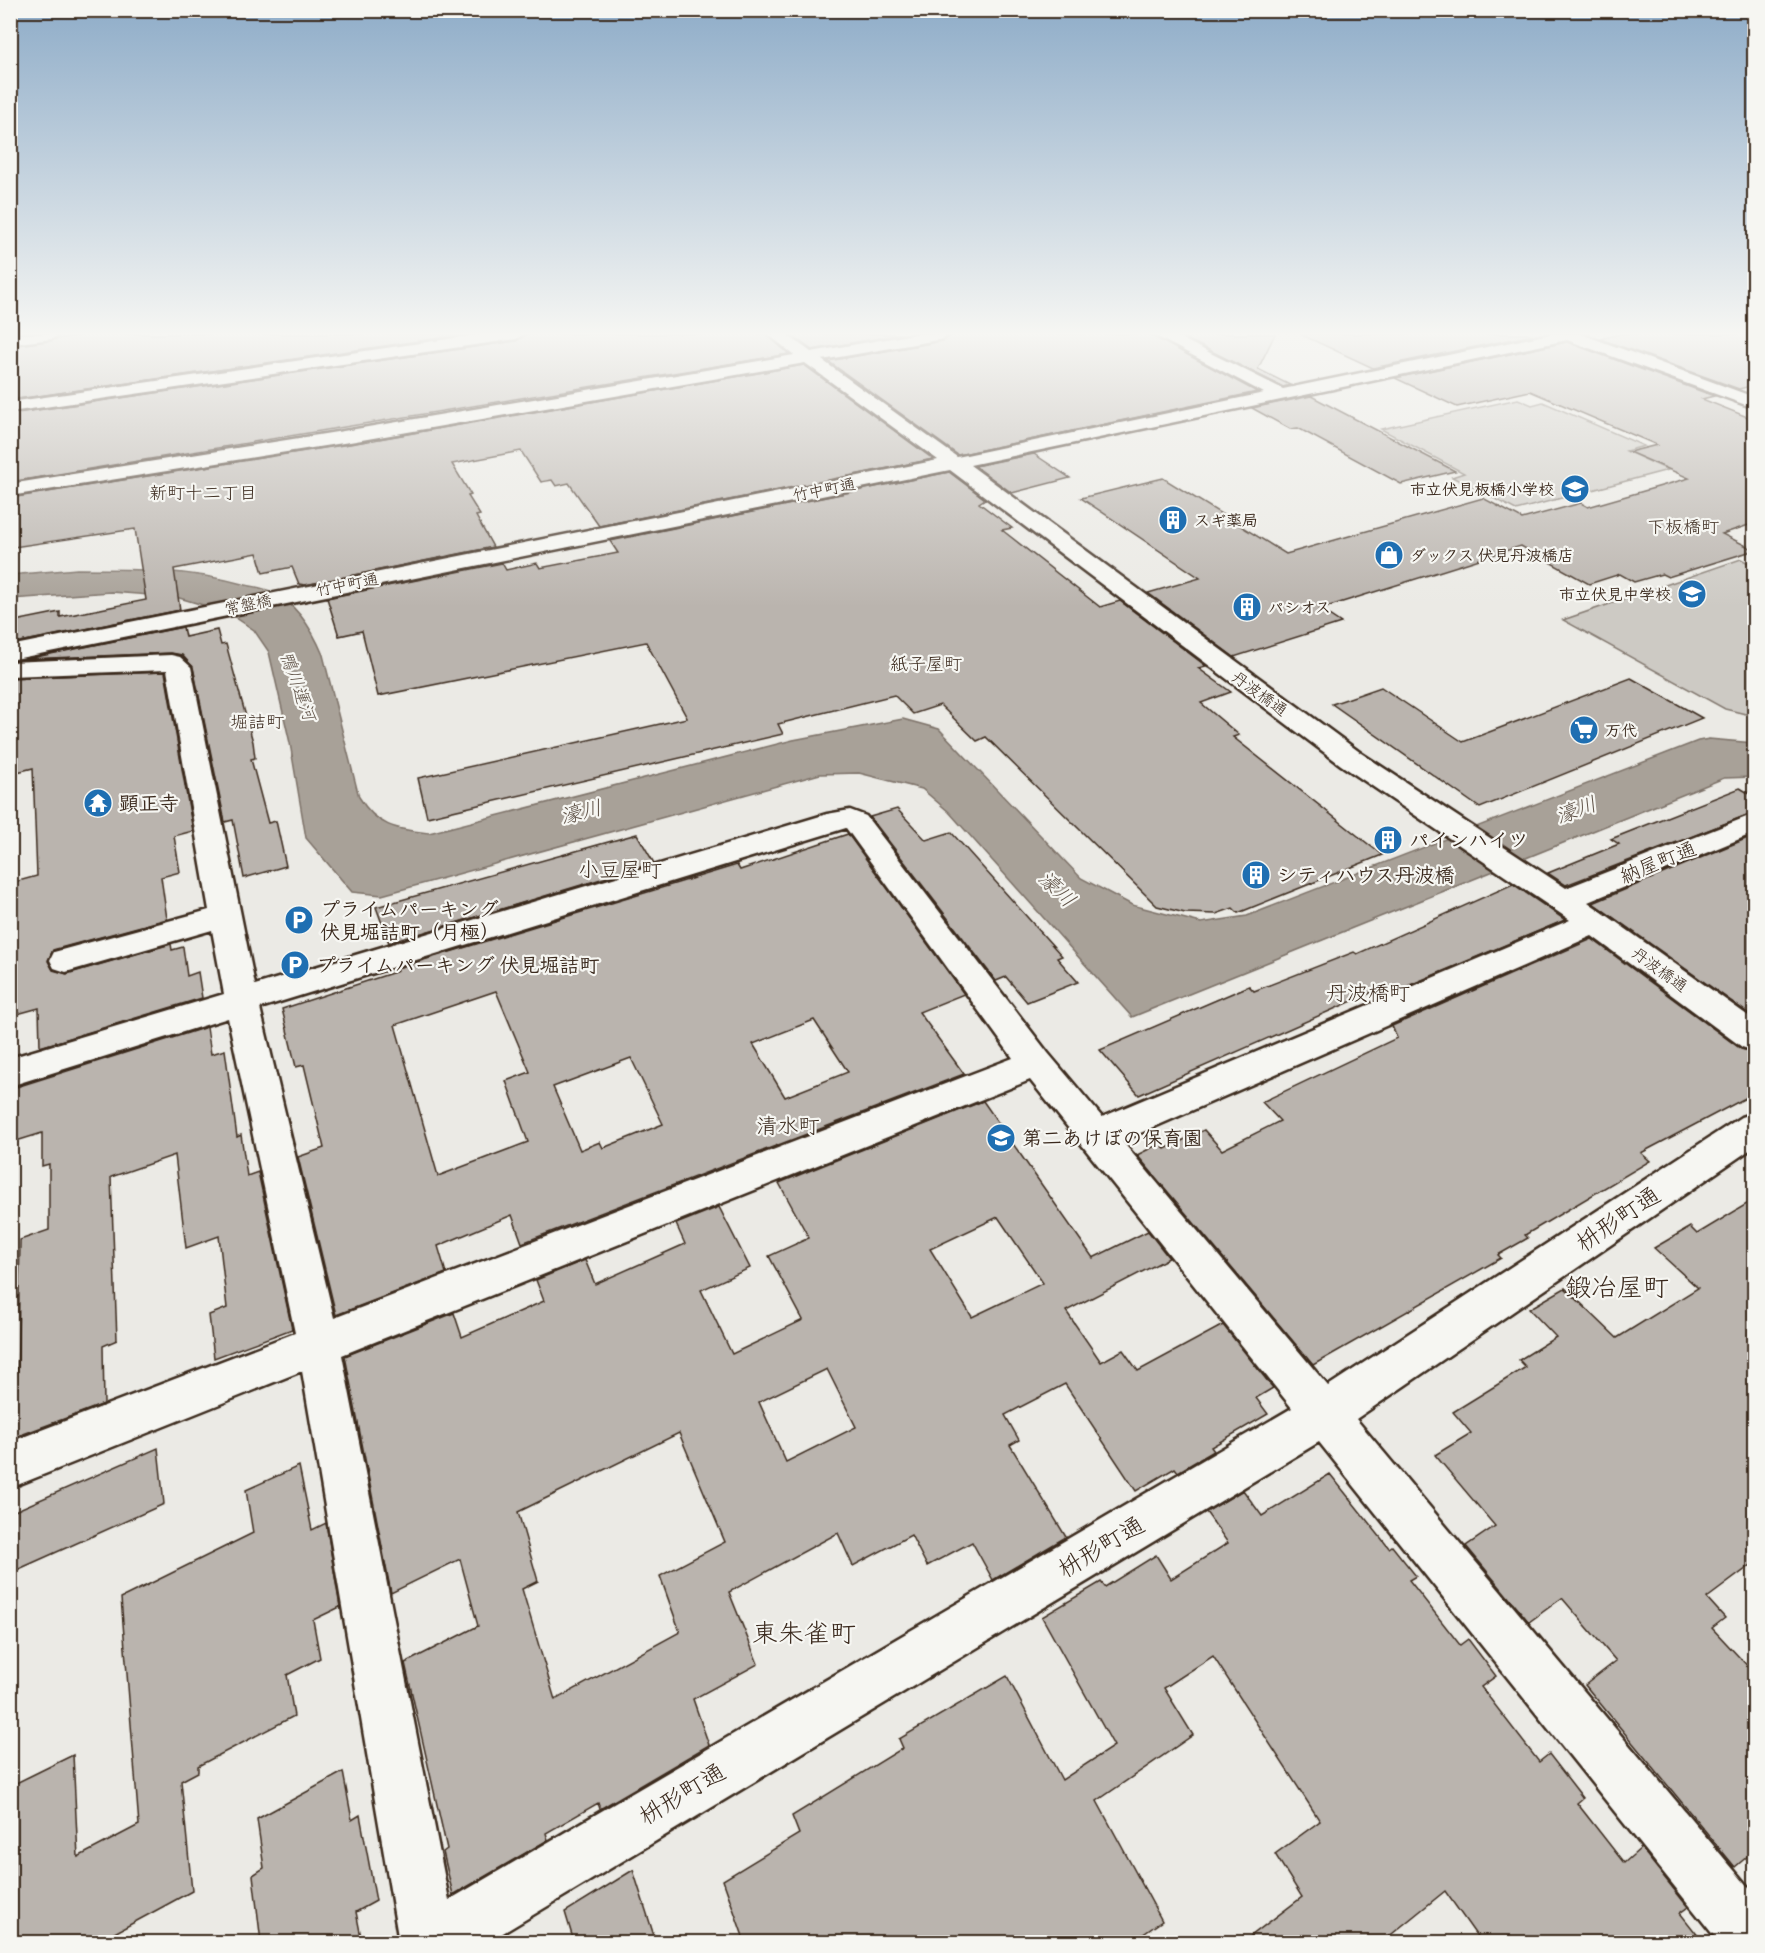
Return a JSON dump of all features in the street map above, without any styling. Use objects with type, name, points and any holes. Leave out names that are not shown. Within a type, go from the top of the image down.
[{"type":"street","points":[[10,490],[418,425]]},
{"type":"street","name":"丹波橋通","points":[[901,425],[1261,694],[1455,829],[1595,922],[1755,1038]]},
{"type":"street","name":"竹中町通","points":[[286,596],[1136,425]]},
{"type":"street","name":"常盤橋","points":[[10,653],[286,596]]},
{"type":"street","points":[[10,669],[171,662],[179,667],[242,1003],[319,1345],[428,1942]]},
{"type":"street","points":[[10,1072],[826,823],[850,819],[856,822],[1036,1063],[1095,1136],[1755,1938]]},
{"type":"street","name":"納屋町通","points":[[1562,901],[1755,823]]},
{"type":"street","points":[[66,960],[225,916]]},
{"type":"street","points":[[1095,1136],[1595,922]]},
{"type":"street","points":[[10,1466],[1036,1063]]},
{"type":"street","name":"枡形町通","points":[[433,1942],[1323,1415],[1755,1128]]},
{"type":"shaded area","points":[[1399,425],[1596,425],[1644,446],[1626,451],[1668,470],[1516,510],[1452,477],[1464,473],[1381,429]]},
{"type":"shaded area","name":"市立伏見中学校","points":[[1741,559],[1754,566],[1754,716],[1725,709],[1563,620]]},
{"type":"water","points":[[77,569],[183,573],[262,589],[281,597],[303,619],[323,655],[359,797],[380,821],[397,828],[429,833],[793,740],[903,719],[939,729],[1081,878],[1132,905],[1201,923],[1247,916],[1698,741],[1709,739],[1754,743],[1754,777],[1724,778],[1132,1017],[949,812],[922,789],[859,773],[820,774],[382,895],[352,892],[306,838],[290,743],[269,652],[254,630],[233,616],[176,597],[111,592],[11,599],[10,575]]},
{"type":"building","points":[[10,425],[356,425],[10,482]]},
{"type":"building","points":[[459,425],[887,425],[933,459],[599,526],[569,483],[556,486],[552,480],[541,482],[521,451],[452,464],[471,495],[468,496],[480,515],[476,516],[493,547],[305,585],[299,584],[292,567],[263,573],[257,553],[174,569],[180,610],[10,644],[10,622],[60,612],[60,617],[146,600],[135,529],[14,547],[15,516],[10,517],[10,498]]},
{"type":"building","points":[[917,425],[1100,425],[958,455]]},
{"type":"building","points":[[1283,425],[1367,425],[1455,471],[1401,484],[1298,428],[1290,429]]},
{"type":"building","points":[[1610,425],[1755,425],[1755,523],[1722,534],[1755,550],[1668,577],[1662,574],[1634,582],[1620,574],[1589,584],[1521,546],[1320,609],[1341,623],[1234,657],[1148,593],[1200,578],[1081,498],[1163,478],[1286,554],[1483,498],[1522,519],[1581,503],[1588,507],[1689,478],[1629,452],[1657,445]]},
{"type":"building","points":[[1034,454],[1070,478],[1012,493],[975,466]]},
{"type":"building","points":[[949,472],[985,499],[979,503],[1012,528],[1002,530],[1100,607],[1120,601],[1206,666],[1198,668],[1231,692],[1201,703],[1239,735],[1233,737],[1382,855],[1238,913],[1233,908],[1216,914],[1185,913],[1157,906],[986,737],[977,741],[940,705],[913,714],[894,695],[778,724],[783,734],[427,817],[418,778],[687,718],[646,642],[378,696],[362,631],[339,636],[327,598],[502,563],[506,570],[537,563],[540,568],[618,553],[610,541]]},
{"type":"building","points":[[183,627],[185,637],[217,630],[221,645],[226,644],[253,742],[255,758],[251,759],[268,823],[276,821],[286,866],[244,878],[233,820],[225,822],[193,667],[182,655],[171,653],[26,659]]},
{"type":"building","points":[[165,672],[193,831],[174,836],[180,872],[161,877],[167,919],[53,950],[48,961],[53,970],[67,974],[171,944],[172,950],[183,947],[187,976],[198,972],[202,998],[40,1047],[39,1008],[10,1016],[10,976],[13,975],[11,883],[37,876],[33,768],[17,772],[13,688],[10,692],[10,678]]},
{"type":"building","name":"万代","points":[[1631,678],[1702,718],[1480,808],[1332,704],[1381,687],[1463,742]]},
{"type":"building","points":[[1740,788],[1755,797],[1755,812],[1566,885],[1548,873],[1619,844],[1611,839]]},
{"type":"building","points":[[897,809],[926,840],[951,832],[1062,956],[1057,958],[1078,982],[1027,1002],[1006,977],[996,981],[870,817]]},
{"type":"building","points":[[637,834],[654,863],[389,943],[376,907]]},
{"type":"building","points":[[848,834],[964,994],[919,1012],[964,1074],[522,1243],[512,1215],[438,1246],[446,1273],[336,1315],[298,1157],[324,1148],[304,1065],[296,1067],[282,1009],[398,971],[397,968],[737,865],[740,870]],"holes":[[[496,991],[530,1072],[506,1081],[528,1142],[438,1176],[395,1025]],[[814,1020],[848,1072],[785,1097],[753,1044]],[[631,1058],[663,1124],[603,1148],[600,1142],[580,1150],[553,1087]]]},
{"type":"building","points":[[1755,835],[1755,1018],[1593,903]]},
{"type":"building","points":[[1513,884],[1565,920],[1379,998],[1375,991],[1139,1095],[1100,1050],[1249,986],[1254,991],[1354,952],[1357,954]]},
{"type":"building","points":[[1592,939],[1741,1049],[1755,1053],[1755,1093],[1641,1153],[1650,1161],[1525,1235],[1528,1238],[1498,1255],[1501,1258],[1313,1365],[1137,1155],[1161,1143],[1165,1149],[1204,1130],[1222,1150],[1280,1121],[1262,1102],[1397,1038],[1392,1026]]},
{"type":"building","points":[[207,1027],[211,1054],[225,1050],[237,1137],[241,1135],[247,1176],[258,1172],[292,1329],[214,1358],[209,1315],[227,1308],[219,1236],[186,1248],[175,1155],[111,1177],[117,1340],[103,1346],[104,1404],[10,1439],[10,1391],[17,1389],[20,1240],[49,1230],[49,1164],[42,1166],[42,1133],[10,1143],[10,1089]]},
{"type":"building","points":[[983,1101],[1093,1258],[1148,1231],[1169,1258],[1066,1311],[1101,1362],[1123,1350],[1138,1371],[1223,1325],[1273,1388],[1256,1398],[1268,1414],[1211,1447],[1214,1451],[1178,1472],[1175,1468],[1136,1491],[1065,1384],[1005,1415],[1019,1440],[1010,1445],[1066,1537],[993,1580],[972,1542],[927,1566],[911,1535],[853,1566],[838,1533],[729,1592],[758,1664],[693,1699],[709,1745],[600,1809],[598,1803],[546,1833],[548,1840],[453,1895],[443,1852],[447,1849],[405,1663],[478,1626],[460,1559],[391,1593],[345,1356],[454,1313],[462,1337],[544,1301],[536,1280],[585,1260],[595,1284],[685,1244],[676,1224],[719,1207],[750,1268],[701,1290],[732,1354],[803,1320],[769,1256],[809,1238],[779,1183]],"holes":[[[998,1217],[1043,1283],[972,1317],[930,1249]],[[827,1369],[856,1427],[786,1462],[759,1402]],[[679,1433],[725,1542],[660,1576],[680,1632],[555,1700],[522,1589],[538,1581],[518,1512]]]},
{"type":"building","points":[[1755,1199],[1755,1562],[1707,1598],[1725,1618],[1712,1628],[1755,1674],[1755,1850],[1735,1867],[1585,1685],[1616,1661],[1562,1598],[1529,1622],[1466,1546],[1495,1526],[1435,1455],[1471,1433],[1453,1412],[1526,1367],[1519,1360],[1556,1337],[1529,1309],[1565,1288],[1617,1338],[1698,1288],[1654,1248],[1690,1227],[1697,1234]]},
{"type":"building","points":[[158,1448],[164,1504],[10,1573],[10,1513]]},
{"type":"building","points":[[299,1466],[312,1530],[326,1523],[340,1607],[313,1620],[320,1658],[287,1675],[294,1716],[198,1766],[198,1772],[181,1781],[192,1891],[98,1942],[10,1942],[10,1786],[73,1755],[78,1857],[139,1825],[121,1598],[253,1533],[246,1490]]},
{"type":"building","points":[[1330,1474],[1389,1548],[1392,1546],[1416,1576],[1409,1580],[1460,1645],[1468,1639],[1496,1676],[1481,1687],[1539,1762],[1549,1754],[1583,1798],[1577,1803],[1624,1863],[1641,1848],[1688,1907],[1680,1913],[1703,1942],[1481,1942],[1445,1891],[1382,1942],[1243,1942],[1302,1897],[1275,1854],[1320,1821],[1213,1656],[1164,1688],[1193,1735],[1097,1801],[1162,1921],[1132,1942],[745,1942],[723,1880],[799,1834],[792,1816],[903,1748],[899,1739],[1007,1676],[1062,1780],[1114,1746],[1042,1617],[1101,1582],[1105,1587],[1156,1555],[1171,1579],[1228,1543],[1206,1512],[1243,1490],[1262,1516]]},
{"type":"building","points":[[343,1772],[352,1820],[360,1815],[376,1901],[356,1912],[362,1942],[261,1942],[253,1875],[264,1868],[257,1819]]},
{"type":"building","points":[[633,1870],[656,1942],[574,1942],[565,1912]]},
{"type":"place","name":"市立伏見板橋小学校","points":[[1575,489]]},
{"type":"place","name":"スギ薬局","points":[[1173,520]]},
{"type":"place","name":"ダックス 伏見丹波橋店","points":[[1389,555]]},
{"type":"place","name":"市立伏見中学校","points":[[1692,594]]},
{"type":"place","name":"パシオス","points":[[1247,607]]},
{"type":"place","name":"万代","points":[[1584,730]]},
{"type":"place","name":"顕正寺","points":[[98,803]]},
{"type":"place","name":"パインハイツ","points":[[1388,840]]},
{"type":"place","name":"シティハウス丹波橋","points":[[1256,875]]},
{"type":"place","name":"プライムパーキング 伏見堀詰町（月極）","points":[[299,920]]},
{"type":"place","name":"プライムパーキング 伏見堀詰町","points":[[295,965]]},
{"type":"place","name":"第二あけぼの保育園","points":[[1001,1138]]},
{"type":"district","name":"新町十二丁目","points":[[203,493]]},
{"type":"district","name":"下板橋町","points":[[1683,527]]},
{"type":"district","name":"紙子屋町","points":[[926,664]]},
{"type":"district","name":"堀詰町","points":[[257,722]]},
{"type":"district","name":"小豆屋町","points":[[620,870]]},
{"type":"district","name":"丹波橋町","points":[[1368,993]]},
{"type":"district","name":"清水町","points":[[788,1126]]},
{"type":"district","name":"鍛冶屋町","points":[[1617,1287]]},
{"type":"district","name":"東朱雀町","points":[[804,1633]]},
{"type":"water label","name":"鴨川運河","points":[[298,686]]},
{"type":"water label","name":"濠川","points":[[1576,810]]},
{"type":"water label","name":"濠川","points":[[581,812]]},
{"type":"water label","name":"濠川","points":[[1057,889]]}]
